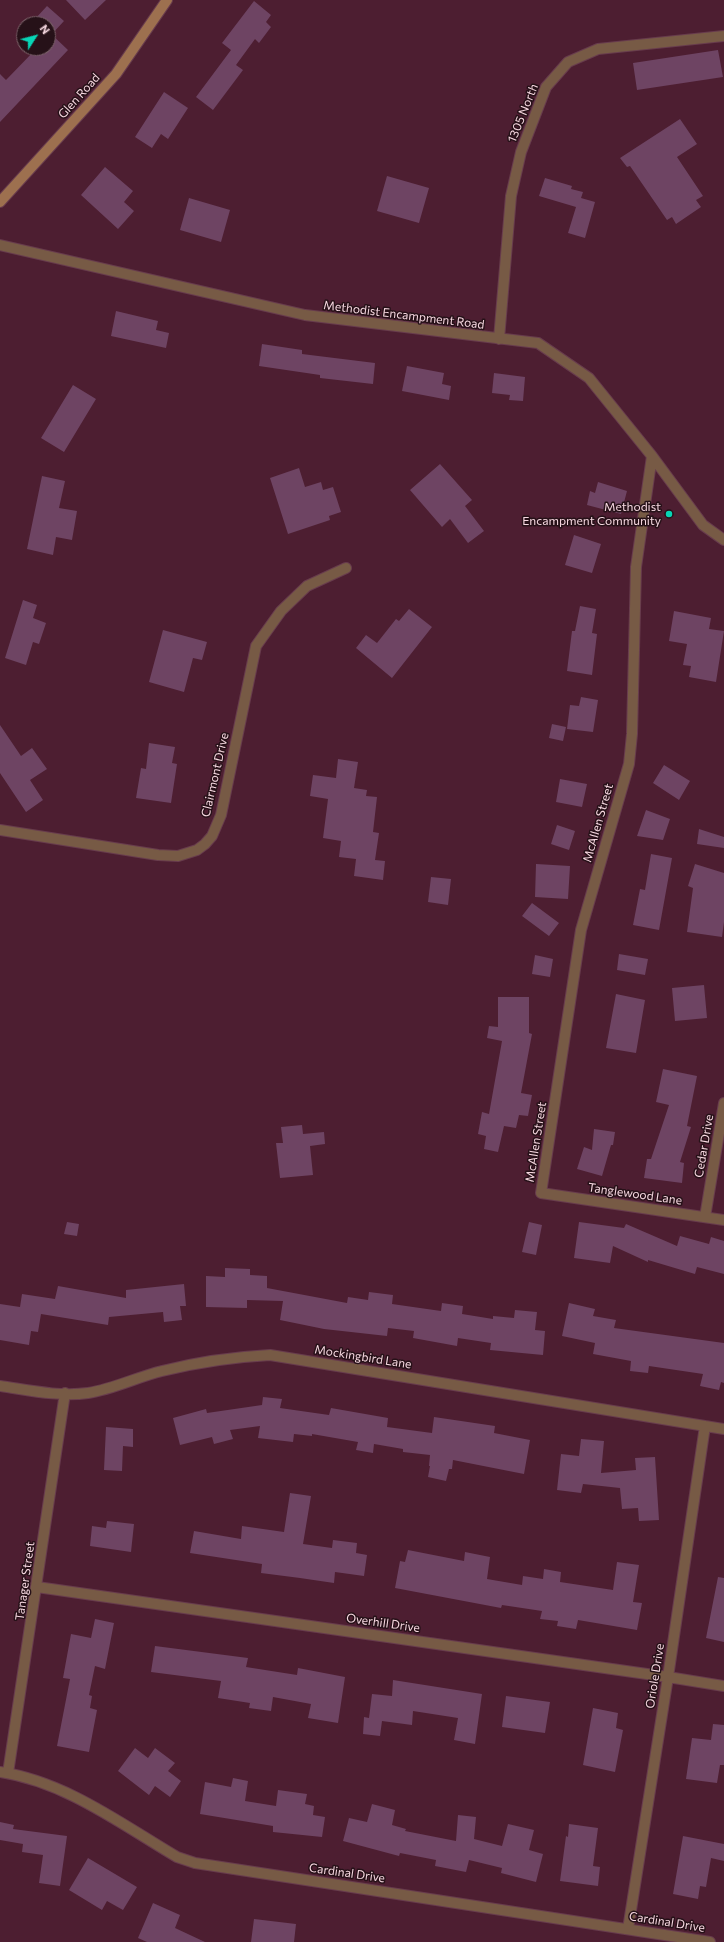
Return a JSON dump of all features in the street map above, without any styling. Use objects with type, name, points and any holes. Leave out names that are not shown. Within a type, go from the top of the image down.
[{"type":"street","name":"Glen Road","points":[[0,202],[116,74],[168,0]]},
{"type":"street","name":"1305 North","points":[[499,339],[511,196],[521,152],[546,88],[568,62],[598,49],[724,36]]},
{"type":"street","name":"Methodist Encampment Road","points":[[0,245],[305,315],[538,343],[589,378],[652,456],[703,525],[724,540]]},
{"type":"street","name":"McAllen Street","points":[[542,1194],[581,930],[629,764],[632,734],[636,567],[652,456]]},
{"type":"street","name":"Clairmont Drive","points":[[0,830],[158,855],[188,854],[205,844],[212,836],[221,815],[256,646],[281,611],[307,586],[346,568]]},
{"type":"street","name":"Cedar Drive","points":[[705,1217],[724,1103]]},
{"type":"street","name":"Tanglewood Lane","points":[[542,1194],[724,1220]]},
{"type":"street","name":"Mockingbird Lane","points":[[0,1386],[38,1392],[88,1393],[160,1372],[233,1356],[270,1355],[724,1428]]},
{"type":"street","name":"Tanager Street","points":[[4,1773],[37,1587],[65,1393]]},
{"type":"street","name":"Oriole Drive","points":[[628,1930],[668,1677],[705,1426]]},
{"type":"street","name":"Overhill Drive","points":[[37,1587],[724,1686]]},
{"type":"street","name":"Cardinal Drive","points":[[4,1773],[40,1782],[70,1793],[177,1857],[195,1863],[710,1942]]},
{"type":"building","points":[[66,0],[106,0],[85,20]]},
{"type":"building","points":[[254,1],[271,15],[266,22],[271,27],[259,43],[255,39],[236,65],[243,70],[213,110],[196,97],[231,50],[222,43]]},
{"type":"building","points":[[47,6],[64,21],[56,30],[56,16],[38,16]]},
{"type":"building","points":[[56,39],[68,50],[0,122],[0,74],[6,80],[29,56],[56,56]]},
{"type":"building","points":[[718,50],[723,77],[637,90],[633,63]]},
{"type":"building","points":[[164,92],[188,108],[168,139],[161,134],[152,148],[135,137]]},
{"type":"building","points":[[680,119],[697,144],[677,157],[703,196],[696,200],[701,207],[676,224],[672,217],[667,220],[630,166],[627,167],[620,158]]},
{"type":"building","points":[[105,167],[133,191],[124,202],[134,211],[118,229],[81,195]]},
{"type":"building","points":[[387,176],[429,188],[419,223],[377,211]]},
{"type":"building","points":[[545,178],[572,186],[571,189],[583,192],[581,198],[595,202],[585,238],[568,233],[576,207],[539,196]]},
{"type":"building","points":[[189,198],[230,210],[221,242],[180,230]]},
{"type":"building","points":[[116,311],[158,321],[156,330],[169,333],[166,348],[111,336]]},
{"type":"building","points":[[262,344],[302,350],[302,354],[375,363],[373,384],[320,378],[320,375],[259,366]]},
{"type":"building","points":[[407,366],[444,373],[442,384],[451,386],[449,400],[402,391]]},
{"type":"building","points":[[494,373],[525,377],[523,401],[509,400],[510,395],[492,393]]},
{"type":"building","points":[[73,385],[96,399],[64,452],[41,438]]},
{"type":"building","points":[[440,464],[472,500],[465,506],[484,531],[468,543],[450,519],[442,527],[410,490]]},
{"type":"building","points":[[299,468],[305,487],[321,482],[323,490],[333,487],[341,512],[329,516],[330,520],[288,534],[270,478]]},
{"type":"building","points":[[42,476],[65,481],[59,508],[77,511],[72,540],[56,537],[53,555],[27,549]]},
{"type":"building","points":[[598,482],[627,491],[621,514],[587,505],[590,491],[595,493]]},
{"type":"building","points":[[574,535],[601,544],[592,573],[565,565]]},
{"type":"building","points":[[23,600],[37,605],[33,618],[46,623],[39,644],[33,642],[26,665],[5,658]]},
{"type":"building","points":[[580,606],[596,609],[592,633],[597,634],[592,675],[567,671],[572,631],[575,631]]},
{"type":"building","points":[[409,609],[432,627],[392,678],[356,648],[366,635],[377,643],[396,619],[399,621]]},
{"type":"building","points":[[674,611],[711,618],[709,629],[724,631],[716,682],[689,677],[691,666],[683,665],[687,644],[669,641]]},
{"type":"building","points":[[163,630],[207,642],[202,660],[193,658],[184,692],[149,682]]},
{"type":"building","points":[[581,697],[598,700],[593,732],[567,729],[570,705],[579,706]]},
{"type":"building","points":[[552,724],[566,727],[563,741],[549,738]]},
{"type":"building","points":[[0,725],[21,756],[32,748],[47,769],[30,780],[43,800],[26,812],[0,773]]},
{"type":"building","points":[[149,743],[175,747],[172,763],[177,764],[171,803],[136,798],[141,768],[146,769]]},
{"type":"building","points":[[338,759],[358,762],[354,788],[367,790],[366,796],[377,797],[373,832],[379,833],[375,860],[385,861],[383,880],[354,876],[356,859],[339,857],[341,841],[323,838],[328,799],[310,796],[313,775],[336,778]]},
{"type":"building","points":[[664,765],[690,781],[679,800],[653,783]]},
{"type":"building","points":[[560,779],[587,784],[582,807],[556,802]]},
{"type":"building","points":[[646,810],[670,819],[663,840],[637,836]]},
{"type":"building","points":[[557,825],[575,831],[569,850],[551,844]]},
{"type":"building","points":[[699,829],[724,837],[724,848],[697,844]]},
{"type":"building","points":[[651,854],[672,858],[659,930],[633,925],[640,889],[645,890]]},
{"type":"building","points":[[536,864],[570,866],[568,899],[535,897]]},
{"type":"building","points":[[695,864],[724,873],[724,922],[722,937],[687,932],[693,888],[688,886]]},
{"type":"building","points":[[431,877],[451,879],[448,905],[428,902]]},
{"type":"building","points":[[532,903],[559,923],[549,936],[522,916]]},
{"type":"building","points":[[619,954],[648,959],[645,975],[617,970]]},
{"type":"building","points":[[535,955],[553,959],[550,977],[532,974]]},
{"type":"building","points":[[704,985],[707,1018],[675,1021],[672,988]]},
{"type":"building","points":[[616,994],[645,1000],[636,1053],[606,1048]]},
{"type":"building","points":[[498,997],[529,997],[529,1033],[532,1034],[521,1093],[532,1095],[528,1116],[519,1115],[516,1128],[504,1126],[498,1152],[484,1149],[486,1136],[478,1134],[482,1112],[489,1114],[502,1041],[487,1038],[489,1026],[498,1027]]},
{"type":"building","points":[[663,1069],[697,1076],[687,1126],[691,1127],[680,1162],[684,1163],[682,1183],[644,1178],[647,1159],[651,1159],[669,1105],[656,1102]]},
{"type":"building","points":[[302,1125],[303,1134],[324,1132],[325,1144],[310,1146],[313,1175],[280,1178],[276,1143],[283,1143],[281,1127]]},
{"type":"building","points":[[594,1129],[615,1132],[613,1145],[611,1145],[602,1176],[577,1169],[584,1147],[592,1150]]},
{"type":"building","points":[[67,1222],[79,1224],[77,1236],[64,1234]]},
{"type":"building","points":[[529,1222],[542,1225],[536,1255],[522,1252]]},
{"type":"building","points":[[579,1222],[624,1228],[626,1224],[677,1246],[680,1236],[709,1244],[711,1237],[724,1241],[724,1274],[697,1267],[695,1274],[648,1260],[648,1262],[613,1246],[610,1263],[574,1258]]},
{"type":"building","points":[[225,1268],[250,1269],[250,1275],[267,1276],[267,1288],[347,1303],[348,1297],[368,1300],[369,1292],[393,1295],[392,1304],[441,1311],[442,1303],[463,1306],[462,1314],[493,1319],[493,1316],[514,1318],[515,1310],[537,1312],[535,1330],[545,1331],[543,1355],[490,1350],[491,1343],[458,1338],[457,1346],[413,1338],[414,1331],[388,1328],[387,1336],[324,1329],[280,1320],[283,1301],[247,1300],[247,1308],[206,1307],[206,1276],[225,1277]]},
{"type":"building","points":[[184,1284],[186,1306],[180,1306],[182,1320],[164,1322],[163,1312],[109,1317],[108,1325],[41,1314],[38,1332],[31,1331],[29,1345],[0,1340],[0,1304],[20,1307],[22,1294],[55,1299],[58,1286],[126,1298],[126,1290]]},
{"type":"building","points":[[569,1303],[595,1309],[593,1316],[616,1320],[614,1328],[724,1343],[724,1383],[721,1382],[719,1390],[700,1386],[703,1374],[649,1366],[648,1373],[630,1371],[631,1361],[593,1354],[595,1343],[562,1336]]},
{"type":"building","points":[[263,1397],[282,1399],[280,1408],[329,1415],[331,1408],[388,1418],[387,1427],[432,1433],[434,1417],[495,1426],[494,1433],[530,1440],[524,1474],[453,1460],[452,1469],[449,1469],[446,1481],[428,1477],[430,1455],[403,1452],[403,1449],[374,1444],[373,1453],[356,1450],[358,1442],[312,1434],[312,1436],[294,1434],[293,1442],[258,1438],[260,1426],[230,1430],[233,1439],[214,1444],[212,1437],[180,1445],[173,1418],[206,1409],[207,1413],[262,1405]]},
{"type":"building","points":[[106,1427],[133,1429],[133,1447],[123,1446],[122,1471],[104,1470]]},
{"type":"building","points":[[581,1439],[604,1441],[601,1473],[636,1470],[635,1458],[655,1457],[659,1520],[639,1521],[638,1508],[622,1509],[620,1488],[583,1484],[581,1493],[557,1490],[561,1454],[579,1456]]},
{"type":"building","points":[[290,1493],[311,1496],[303,1544],[332,1548],[333,1540],[357,1543],[356,1553],[367,1555],[364,1576],[335,1572],[334,1583],[261,1573],[262,1564],[190,1553],[194,1531],[241,1539],[242,1526],[284,1532]]},
{"type":"building","points":[[107,1521],[134,1524],[131,1552],[90,1546],[92,1526],[106,1528]]},
{"type":"building","points":[[408,1550],[464,1561],[465,1552],[490,1557],[487,1579],[522,1585],[523,1576],[543,1579],[544,1569],[561,1572],[560,1582],[613,1590],[617,1562],[639,1565],[633,1602],[642,1603],[637,1630],[578,1620],[576,1629],[557,1626],[558,1621],[540,1619],[542,1611],[502,1605],[501,1608],[395,1588],[400,1561],[405,1562]]},
{"type":"building","points":[[718,1577],[724,1578],[724,1642],[706,1638]]},
{"type":"building","points":[[95,1619],[114,1623],[105,1669],[95,1666],[89,1695],[92,1696],[90,1708],[97,1710],[89,1752],[57,1746],[70,1679],[63,1678],[71,1634],[91,1638]]},
{"type":"building","points":[[155,1646],[248,1658],[246,1667],[297,1675],[298,1668],[345,1677],[338,1723],[308,1718],[311,1704],[273,1697],[271,1711],[249,1708],[250,1703],[218,1698],[221,1681],[151,1672]]},
{"type":"building","points":[[393,1680],[482,1694],[475,1744],[454,1740],[458,1718],[413,1711],[412,1725],[382,1721],[380,1736],[363,1734],[364,1717],[369,1718],[372,1694],[392,1696]]},
{"type":"building","points":[[506,1696],[550,1702],[545,1733],[502,1727]]},
{"type":"building","points":[[593,1708],[618,1713],[616,1728],[623,1730],[615,1772],[583,1765]]},
{"type":"building","points":[[713,1724],[724,1725],[724,1765],[720,1765],[717,1783],[686,1779],[692,1738],[711,1740]]},
{"type":"building","points":[[135,1748],[148,1758],[155,1748],[175,1763],[168,1771],[181,1781],[170,1797],[155,1786],[149,1795],[118,1771]]},
{"type":"building","points":[[233,1778],[248,1781],[245,1801],[276,1806],[278,1790],[307,1794],[305,1804],[314,1806],[313,1815],[325,1817],[322,1837],[273,1832],[273,1826],[200,1814],[205,1782],[231,1787]]},
{"type":"building","points":[[372,1804],[395,1810],[392,1825],[406,1829],[405,1831],[456,1841],[458,1815],[476,1817],[474,1839],[502,1846],[508,1824],[534,1830],[529,1850],[543,1854],[536,1882],[501,1873],[502,1868],[469,1860],[466,1872],[435,1866],[436,1860],[400,1853],[399,1856],[343,1841],[349,1818],[367,1822]]},
{"type":"building","points":[[0,1822],[14,1825],[13,1829],[67,1836],[60,1886],[39,1883],[43,1855],[22,1852],[23,1844],[0,1840]]},
{"type":"building","points":[[569,1824],[598,1828],[593,1866],[600,1867],[598,1886],[560,1881]]},
{"type":"building","points":[[683,1836],[724,1844],[724,1861],[711,1858],[706,1887],[700,1886],[698,1899],[673,1894]]},
{"type":"building","points":[[88,1858],[137,1887],[123,1910],[107,1901],[102,1910],[69,1890]]},
{"type":"building","points":[[153,1903],[180,1915],[175,1928],[205,1942],[147,1942],[138,1938]]},
{"type":"building","points":[[254,1919],[296,1924],[294,1942],[251,1942]]},
{"type":"place","name":"Methodist Encampment Community","points":[[669,514]]}]
